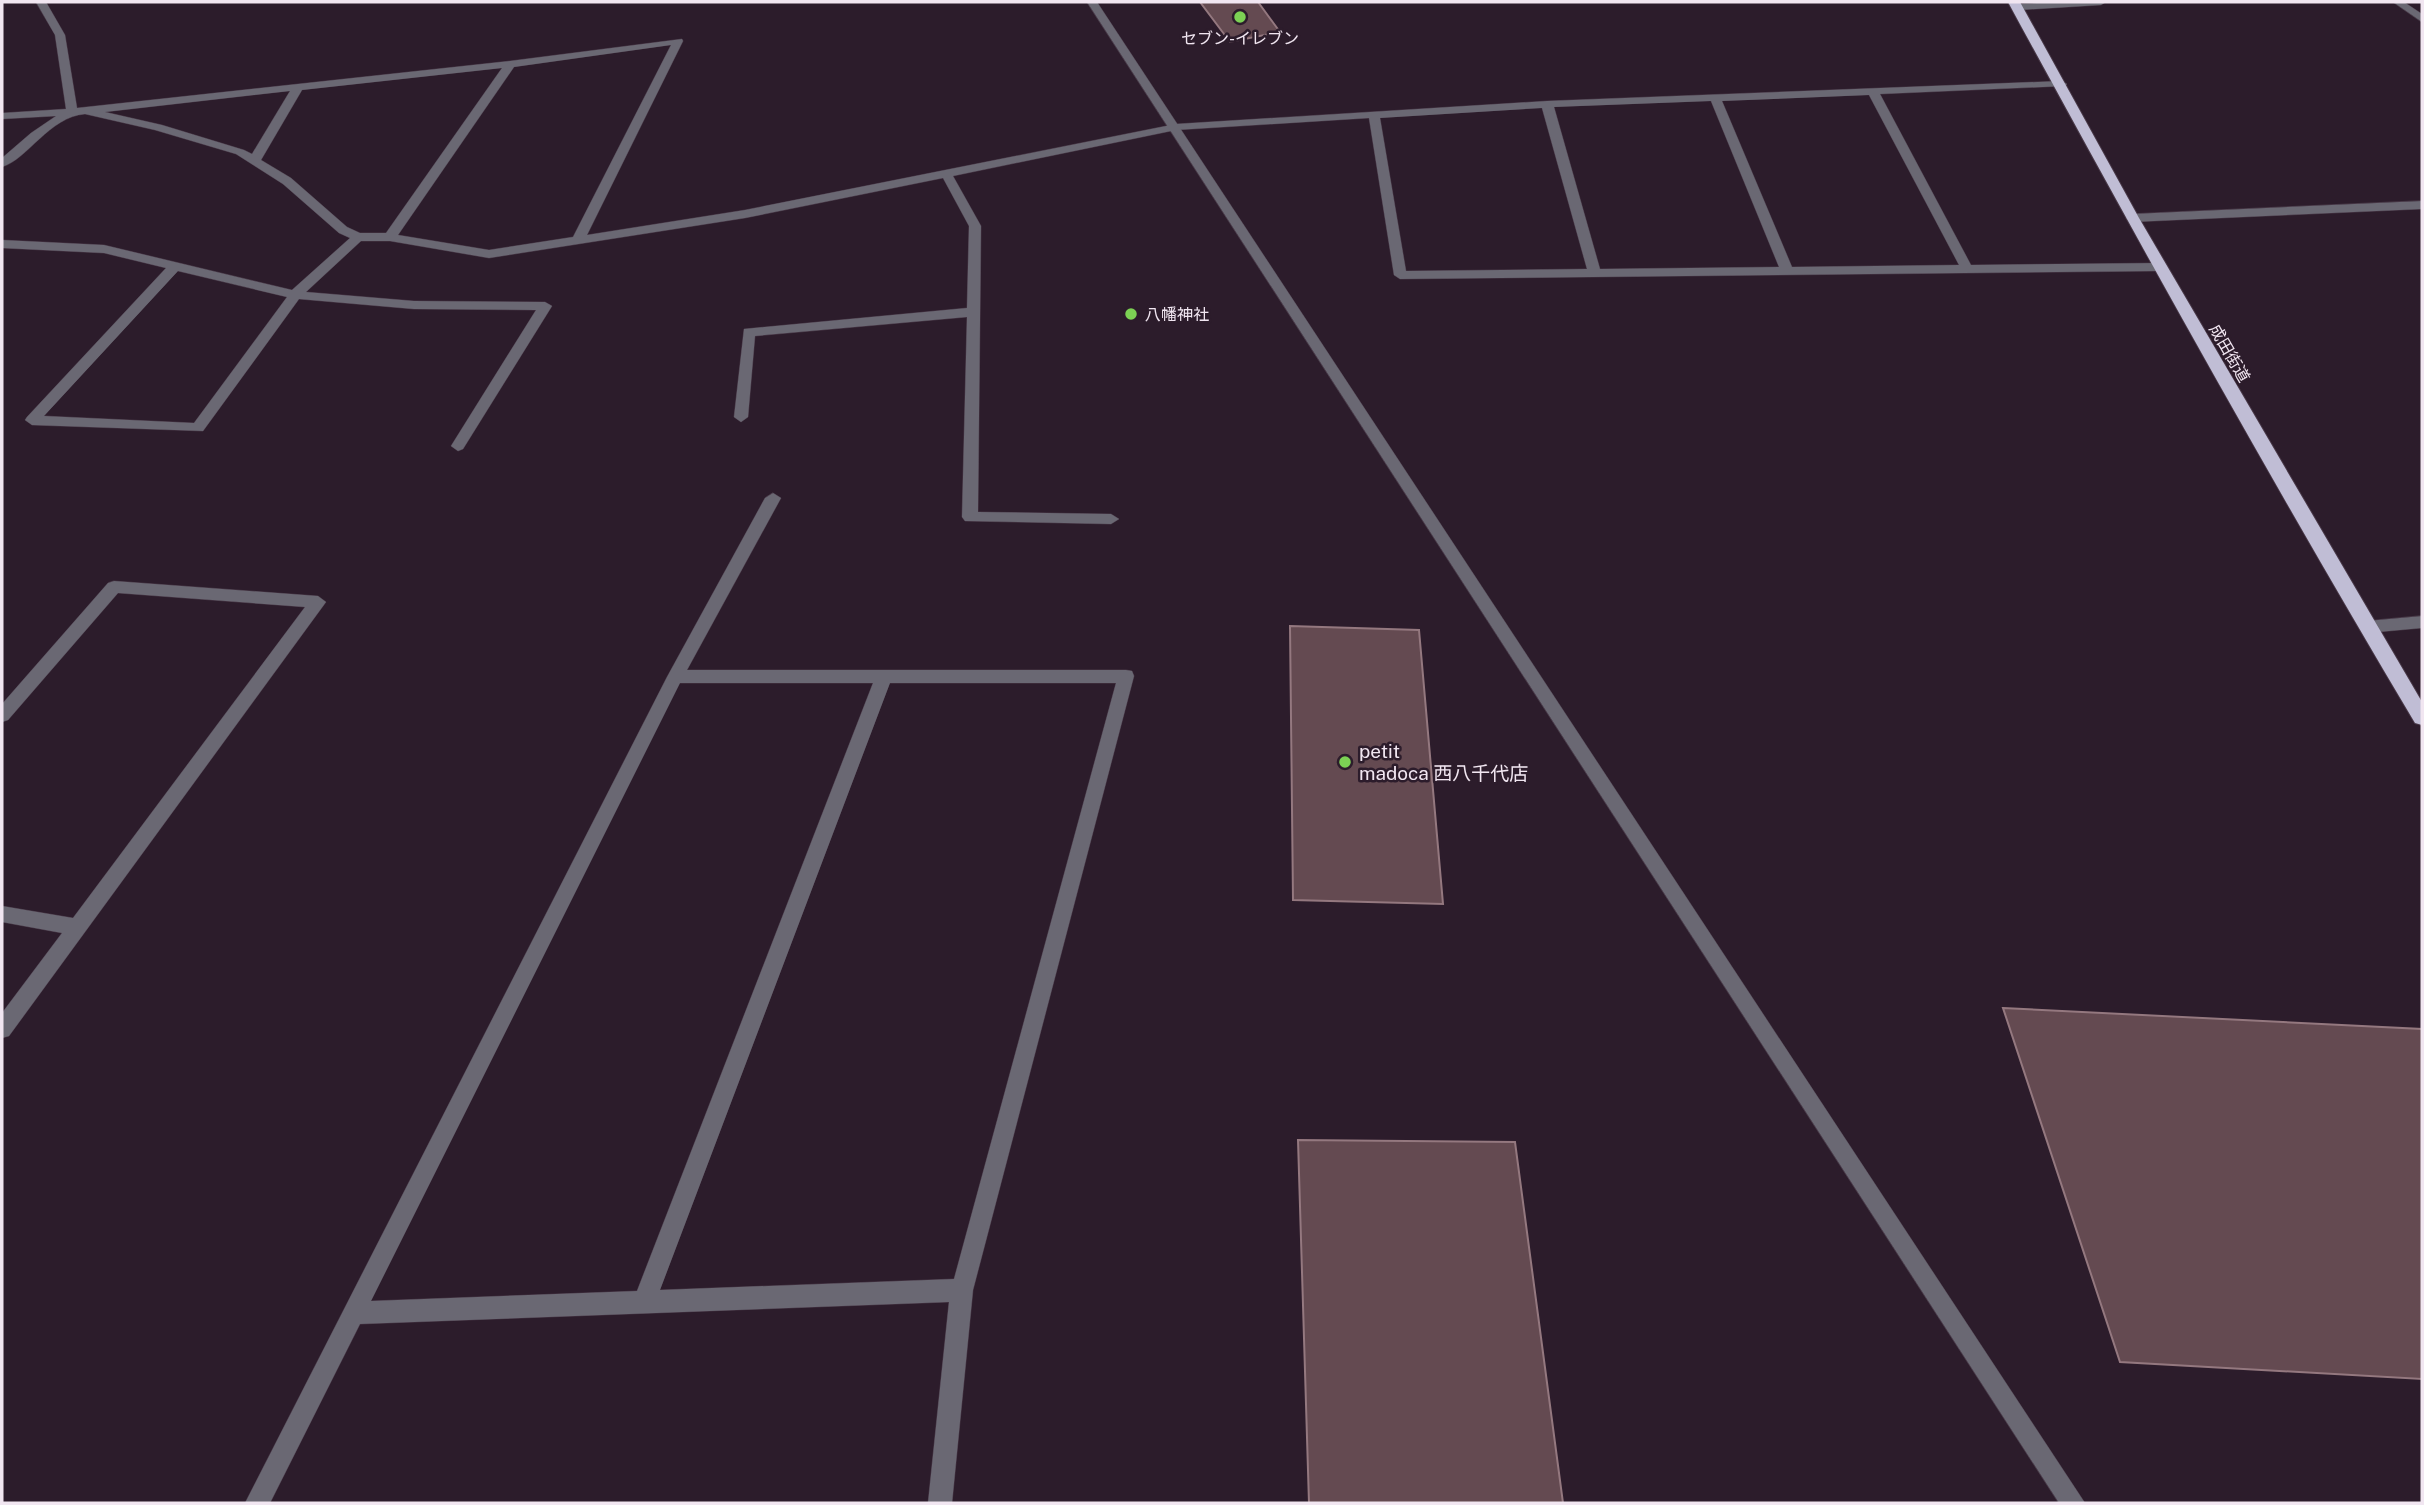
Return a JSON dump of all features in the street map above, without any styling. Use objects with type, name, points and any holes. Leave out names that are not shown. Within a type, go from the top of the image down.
[{"type":"highway","name":"成田街道","points":[[2016,4],[2132,218],[2422,718]]},
{"type":"street","points":[[41,2],[60,34],[79,111]]},
{"type":"street","points":[[1092,2],[1176,127],[1629,828],[2073,1503]]},
{"type":"street","points":[[2016,4],[2101,2]]},
{"type":"street","points":[[2398,2],[2422,19]]},
{"type":"street","points":[[2,116],[79,111],[510,64],[678,41],[578,240]]},
{"type":"street","points":[[390,237],[510,64]]},
{"type":"street","points":[[2,164],[34,135],[79,111],[169,131],[240,152],[287,181],[343,230],[358,237],[390,237],[489,254],[744,214],[1176,127],[1547,104],[2061,84]]},
{"type":"street","points":[[254,161],[298,87]]},
{"type":"street","points":[[1872,90],[1968,269]]},
{"type":"street","points":[[1715,97],[1787,271]]},
{"type":"street","points":[[1547,104],[1595,273]]},
{"type":"street","points":[[1374,113],[1400,275],[2160,267]]},
{"type":"street","points":[[946,173],[975,226],[970,517],[1111,519]]},
{"type":"street","points":[[2132,218],[2422,205]]},
{"type":"street","points":[[174,266],[32,420],[198,428],[295,295],[358,237]]},
{"type":"street","points":[[2,244],[104,249],[295,295],[414,305],[545,306],[458,446]]},
{"type":"street","points":[[741,416],[748,331],[974,312]]},
{"type":"street","points":[[257,1503],[675,677],[773,498]]},
{"type":"street","points":[[2,715],[114,587],[318,603],[2,1029]]},
{"type":"street","points":[[2367,627],[2422,622]]},
{"type":"street","points":[[675,677],[1126,676],[962,1290],[940,1503]]},
{"type":"street","points":[[644,1303],[884,677]]},
{"type":"street","points":[[2,914],[79,927]]},
{"type":"street","points":[[353,1313],[962,1290]]},
{"type":"building","name":"セブン-イレブン","points":[[1200,2],[1258,2],[1280,32],[1230,42]]},
{"type":"building","points":[[1290,626],[1419,630],[1443,904],[1293,900]]},
{"type":"building","points":[[2003,1008],[2422,1029],[2422,1379],[2120,1362]]},
{"type":"building","points":[[1298,1140],[1515,1142],[1563,1503],[1309,1503]]},
{"type":"place","name":"セブン-イレブン","points":[[1240,17]]},
{"type":"place","name":"八幡神社","points":[[1131,314]]},
{"type":"place","name":"petit madoca 西八千代店","points":[[1345,762]]}]
